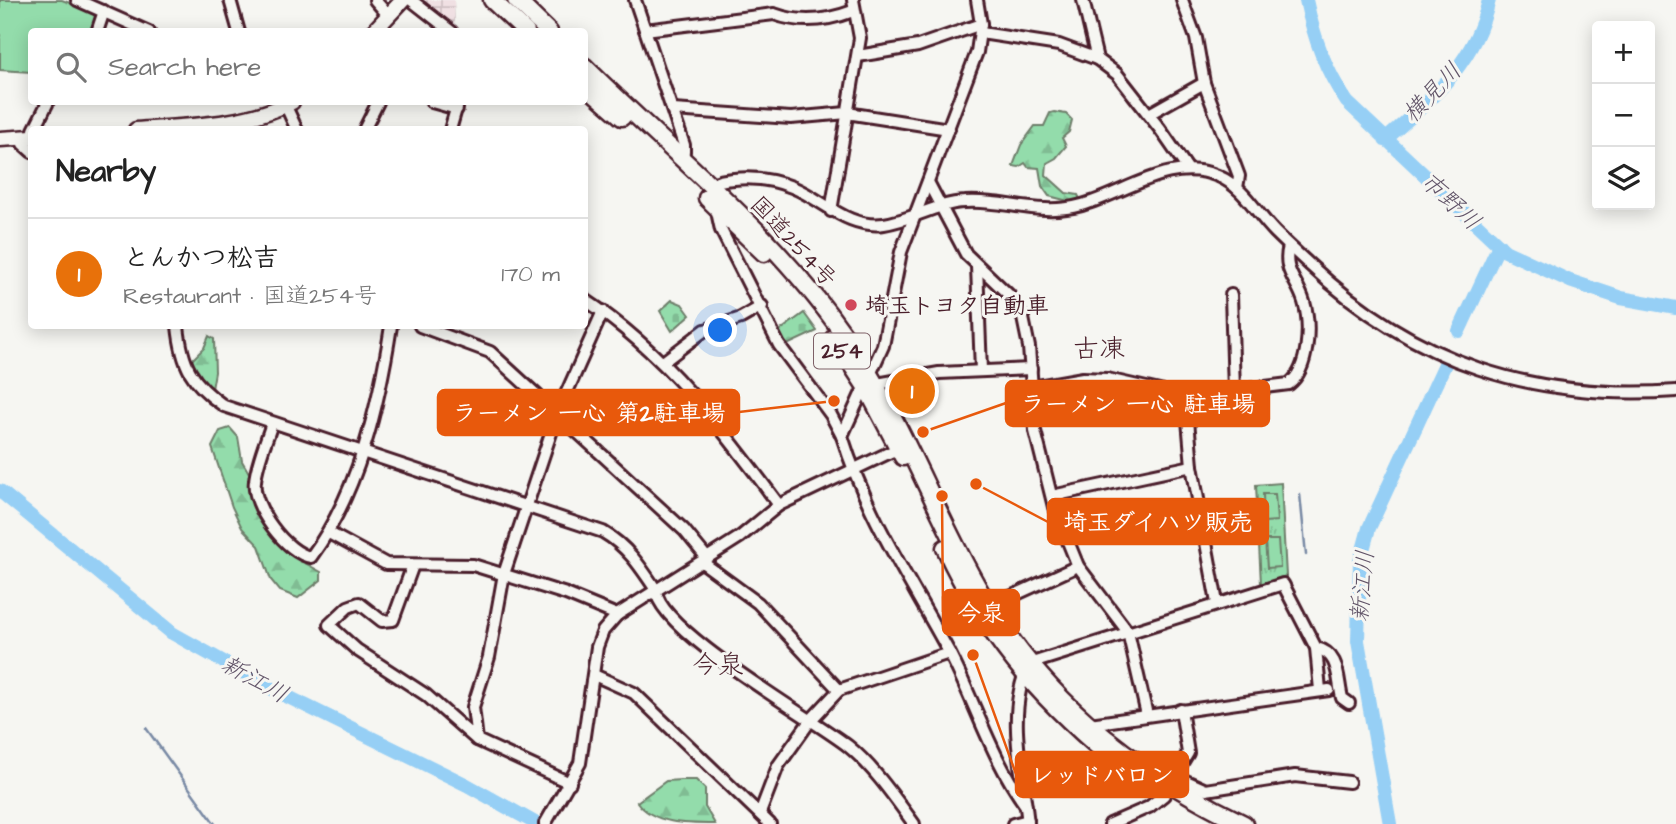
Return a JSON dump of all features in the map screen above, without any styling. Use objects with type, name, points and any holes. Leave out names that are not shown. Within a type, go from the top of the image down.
[{"type":"highway","points":[[492,0],[522,28]]},
{"type":"highway","points":[[516,0],[545,28]]},
{"type":"highway","name":"国道254号","points":[[588,70],[794,269],[825,307],[871,382],[988,607],[1026,669]]},
{"type":"highway","name":"国道254号","points":[[588,88],[786,276],[871,382],[960,581],[998,642],[1026,669]]},
{"type":"highway","name":"254","points":[[1026,669],[1127,757],[1220,824]]},
{"type":"highway","name":"254","points":[[1026,669],[1098,746],[1244,824]]},
{"type":"main road","points":[[378,28],[403,0]]},
{"type":"main road","points":[[180,126],[235,121],[281,105]]},
{"type":"main road","points":[[0,141],[28,135]]},
{"type":"street","points":[[77,0],[140,28]]},
{"type":"street","points":[[230,0],[238,28]]},
{"type":"street","points":[[375,0],[388,15]]},
{"type":"street","points":[[411,0],[447,28]]},
{"type":"street","points":[[635,0],[685,149],[680,158]]},
{"type":"street","points":[[842,436],[871,382],[889,328],[895,272],[975,60],[981,28],[977,0]]},
{"type":"street","points":[[1083,0],[1097,59]]},
{"type":"street","points":[[1182,0],[1193,26],[1204,83],[1239,176],[1237,188]]},
{"type":"street","points":[[645,30],[774,14],[791,20],[832,19],[853,6],[860,38],[831,211]]},
{"type":"street","points":[[98,28],[104,11]]},
{"type":"street","points":[[858,56],[918,46],[981,28],[1059,45],[1097,59],[1116,74],[1149,114],[1187,168]]},
{"type":"street","points":[[1149,114],[1204,83]]},
{"type":"street","points":[[35,126],[46,105]]},
{"type":"street","points":[[288,105],[296,126]]},
{"type":"street","points":[[366,126],[376,105]]},
{"type":"street","points":[[451,126],[458,105]]},
{"type":"street","points":[[673,110],[790,118],[847,113],[949,130]]},
{"type":"street","points":[[710,187],[719,180],[739,178],[776,182],[798,190],[831,211],[872,225],[914,218],[942,207],[970,201],[1026,209],[1079,206],[1121,188],[1187,168],[1219,176],[1237,188],[1289,246],[1359,307],[1407,338],[1466,366],[1483,373],[1565,387],[1636,393],[1676,391]]},
{"type":"street","points":[[928,182],[966,254],[1018,307],[1026,330],[1035,431],[1064,535],[1078,566],[1128,632],[1147,715]]},
{"type":"street","points":[[716,207],[721,230],[785,355],[831,415],[885,543],[949,653],[989,746],[1026,806]]},
{"type":"street","points":[[1032,387],[1083,378],[1107,379],[1186,397],[1289,384],[1298,377],[1305,349],[1306,310],[1286,265],[1289,246]]},
{"type":"street","points":[[977,266],[981,371]]},
{"type":"street","points":[[1231,295],[1234,391]]},
{"type":"street","points":[[588,302],[663,362],[705,409],[779,505]]},
{"type":"street","points":[[663,362],[705,330],[741,318],[762,306]]},
{"type":"street","points":[[477,740],[473,707],[489,657],[505,575],[558,412],[603,311]]},
{"type":"street","points":[[178,329],[183,361],[209,396],[224,406],[603,532],[618,541],[634,557],[656,590],[656,595],[677,621],[708,651],[855,752],[914,824]]},
{"type":"street","points":[[272,423],[254,483],[260,508],[281,538],[303,556],[311,557],[328,533],[361,452],[383,379],[391,329]]},
{"type":"street","points":[[428,329],[489,352],[515,378],[558,412],[684,530],[705,560],[758,603],[839,690]]},
{"type":"street","points":[[871,382],[939,373],[1031,369]]},
{"type":"street","points":[[1186,397],[1192,466],[1217,603]]},
{"type":"street","points":[[545,824],[580,763],[597,647],[603,631],[617,615],[705,560],[759,523],[779,505],[852,468],[899,448]]},
{"type":"street","points":[[1052,496],[1192,466]]},
{"type":"street","points":[[328,533],[386,564],[463,564],[505,575],[617,615]]},
{"type":"street","points":[[412,565],[393,620],[382,621],[359,603],[348,607],[329,625],[357,650],[426,695],[477,740],[570,783]]},
{"type":"street","points":[[988,607],[1078,566]]},
{"type":"street","points":[[1013,824],[1028,822],[1017,711],[1026,669],[1128,632],[1283,584],[1316,648],[1325,690],[1090,724]]},
{"type":"street","points":[[1316,648],[1324,650],[1335,661],[1342,698],[1349,703]]},
{"type":"street","points":[[760,813],[773,774],[810,721],[839,690],[949,653]]},
{"type":"street","points":[[594,675],[634,693],[770,824]]},
{"type":"street","points":[[1110,824],[1149,807],[1169,785],[1188,753],[1181,710]]},
{"type":"street","points":[[1169,785],[1206,790],[1295,776],[1349,782]]},
{"type":"shaded area","points":[[416,0],[454,0],[455,22],[452,24]]},
{"type":"green space","points":[[0,0],[62,0],[101,15],[94,28],[28,28],[28,72],[0,70]]},
{"type":"green space","points":[[1050,113],[1066,114],[1072,120],[1069,132],[1062,138],[1066,146],[1056,158],[1047,163],[1046,175],[1066,193],[1078,195],[1080,199],[1076,203],[1049,196],[1042,186],[1039,168],[1028,167],[1025,163],[1019,167],[1013,166],[1021,145],[1035,126],[1044,126]]},
{"type":"green space","points":[[672,300],[682,304],[690,315],[672,331],[660,311]]},
{"type":"green space","points":[[804,313],[817,331],[785,346],[778,332]]},
{"type":"green space","points":[[209,336],[214,339],[215,372],[212,389],[204,383],[190,362],[204,348]]},
{"type":"green space","points":[[230,428],[238,437],[242,461],[252,478],[275,536],[298,559],[321,572],[321,580],[298,598],[280,591],[271,580],[259,546],[242,528],[232,507],[212,447],[220,431]]},
{"type":"green space","points":[[1281,483],[1286,576],[1261,584],[1256,485]]},
{"type":"green space","points":[[1263,494],[1275,494],[1277,521],[1264,522]]},
{"type":"green space","points":[[1265,540],[1278,540],[1280,567],[1267,568]]},
{"type":"green space","points":[[696,780],[705,789],[705,807],[715,824],[661,819],[637,802],[666,781]]},
{"type":"waterway","name":"市野川","points":[[1306,0],[1321,53],[1347,102],[1505,251],[1570,281],[1621,298],[1676,308]]},
{"type":"waterway","name":"横見川","points":[[1385,140],[1435,94],[1462,62],[1482,23],[1489,0]]},
{"type":"waterway","name":"新江川","points":[[1459,331],[1499,245]]},
{"type":"waterway","name":"新江川","points":[[1390,824],[1358,641],[1360,561],[1369,528],[1446,362]]},
{"type":"waterway","name":"新江川","points":[[0,491],[172,633],[274,690],[467,785],[537,824]]},
{"type":"waterway","points":[[1300,494],[1306,555]]},
{"type":"waterway","points":[[146,728],[215,824]]},
{"type":"place","name":"埼玉トヨタ自動車","points":[[851,305]]},
{"type":"place","name":"とんかつ松吉","points":[[912,391]]},
{"type":"place","name":"ラーメン 一心 第2駐車場","points":[[834,401]]},
{"type":"place","name":"ラーメン 一心 駐車場","points":[[923,432]]},
{"type":"place","name":"埼玉ダイハツ販売","points":[[976,484]]},
{"type":"place","name":"今泉","points":[[942,496]]},
{"type":"place","name":"レッドバロン","points":[[973,655]]},
{"type":"district","name":"古凍","points":[[1099,348]]},
{"type":"district","name":"今泉","points":[[718,664]]}]
